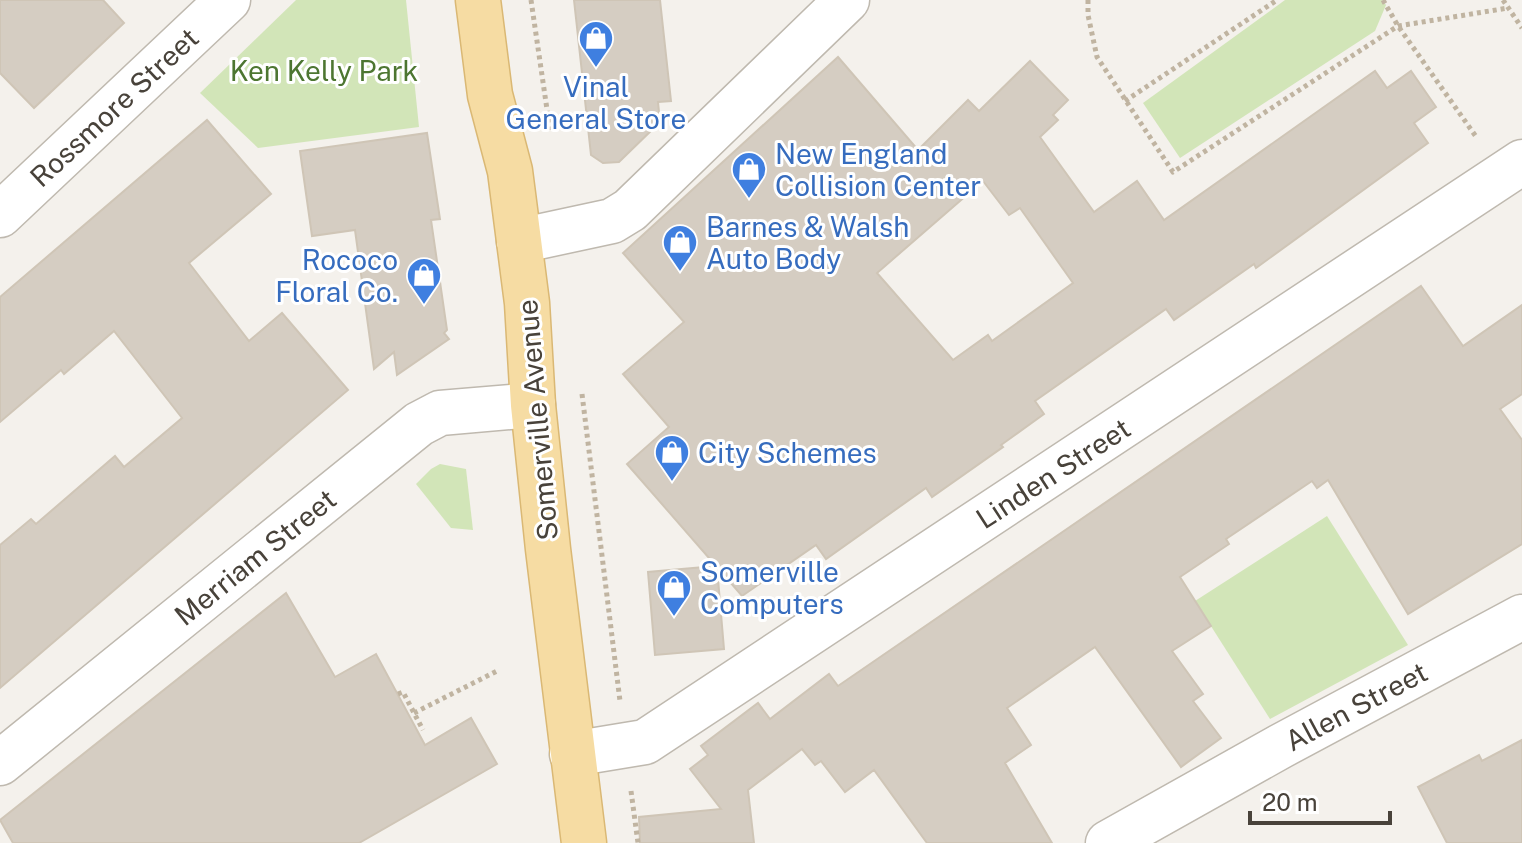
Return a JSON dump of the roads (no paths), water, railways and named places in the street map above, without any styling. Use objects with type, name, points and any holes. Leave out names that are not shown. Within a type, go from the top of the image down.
[{"type":"main road","name":"Somerville Avenue","points":[[478,0],[490,95],[510,171],[519,241],[533,405],[584,843]]},
{"type":"street","name":"Rossmore Street","points":[[0,215],[228,0]]},
{"type":"street","points":[[519,241],[612,221],[630,210],[847,0]]},
{"type":"street","name":"Linden Street","points":[[572,754],[645,742],[1522,162]]},
{"type":"street","name":"Merriam Street","points":[[0,763],[419,424],[440,413],[533,405]]},
{"type":"street","name":"Allen Street","points":[[1108,843],[1522,617]]},
{"type":"place","name":"Vinal General Store","points":[[596,69]]},
{"type":"place","name":"New England Collision Center","points":[[749,200]]},
{"type":"place","name":"Barnes & Walsh Auto Body","points":[[680,273]]},
{"type":"place","name":"Rococo Floral Co.","points":[[424,306]]},
{"type":"place","name":"City Schemes","points":[[672,483]]},
{"type":"place","name":"Somerville Computers","points":[[674,618]]},
{"type":"park label","name":"Ken Kelly Park","points":[[324,70]]}]
